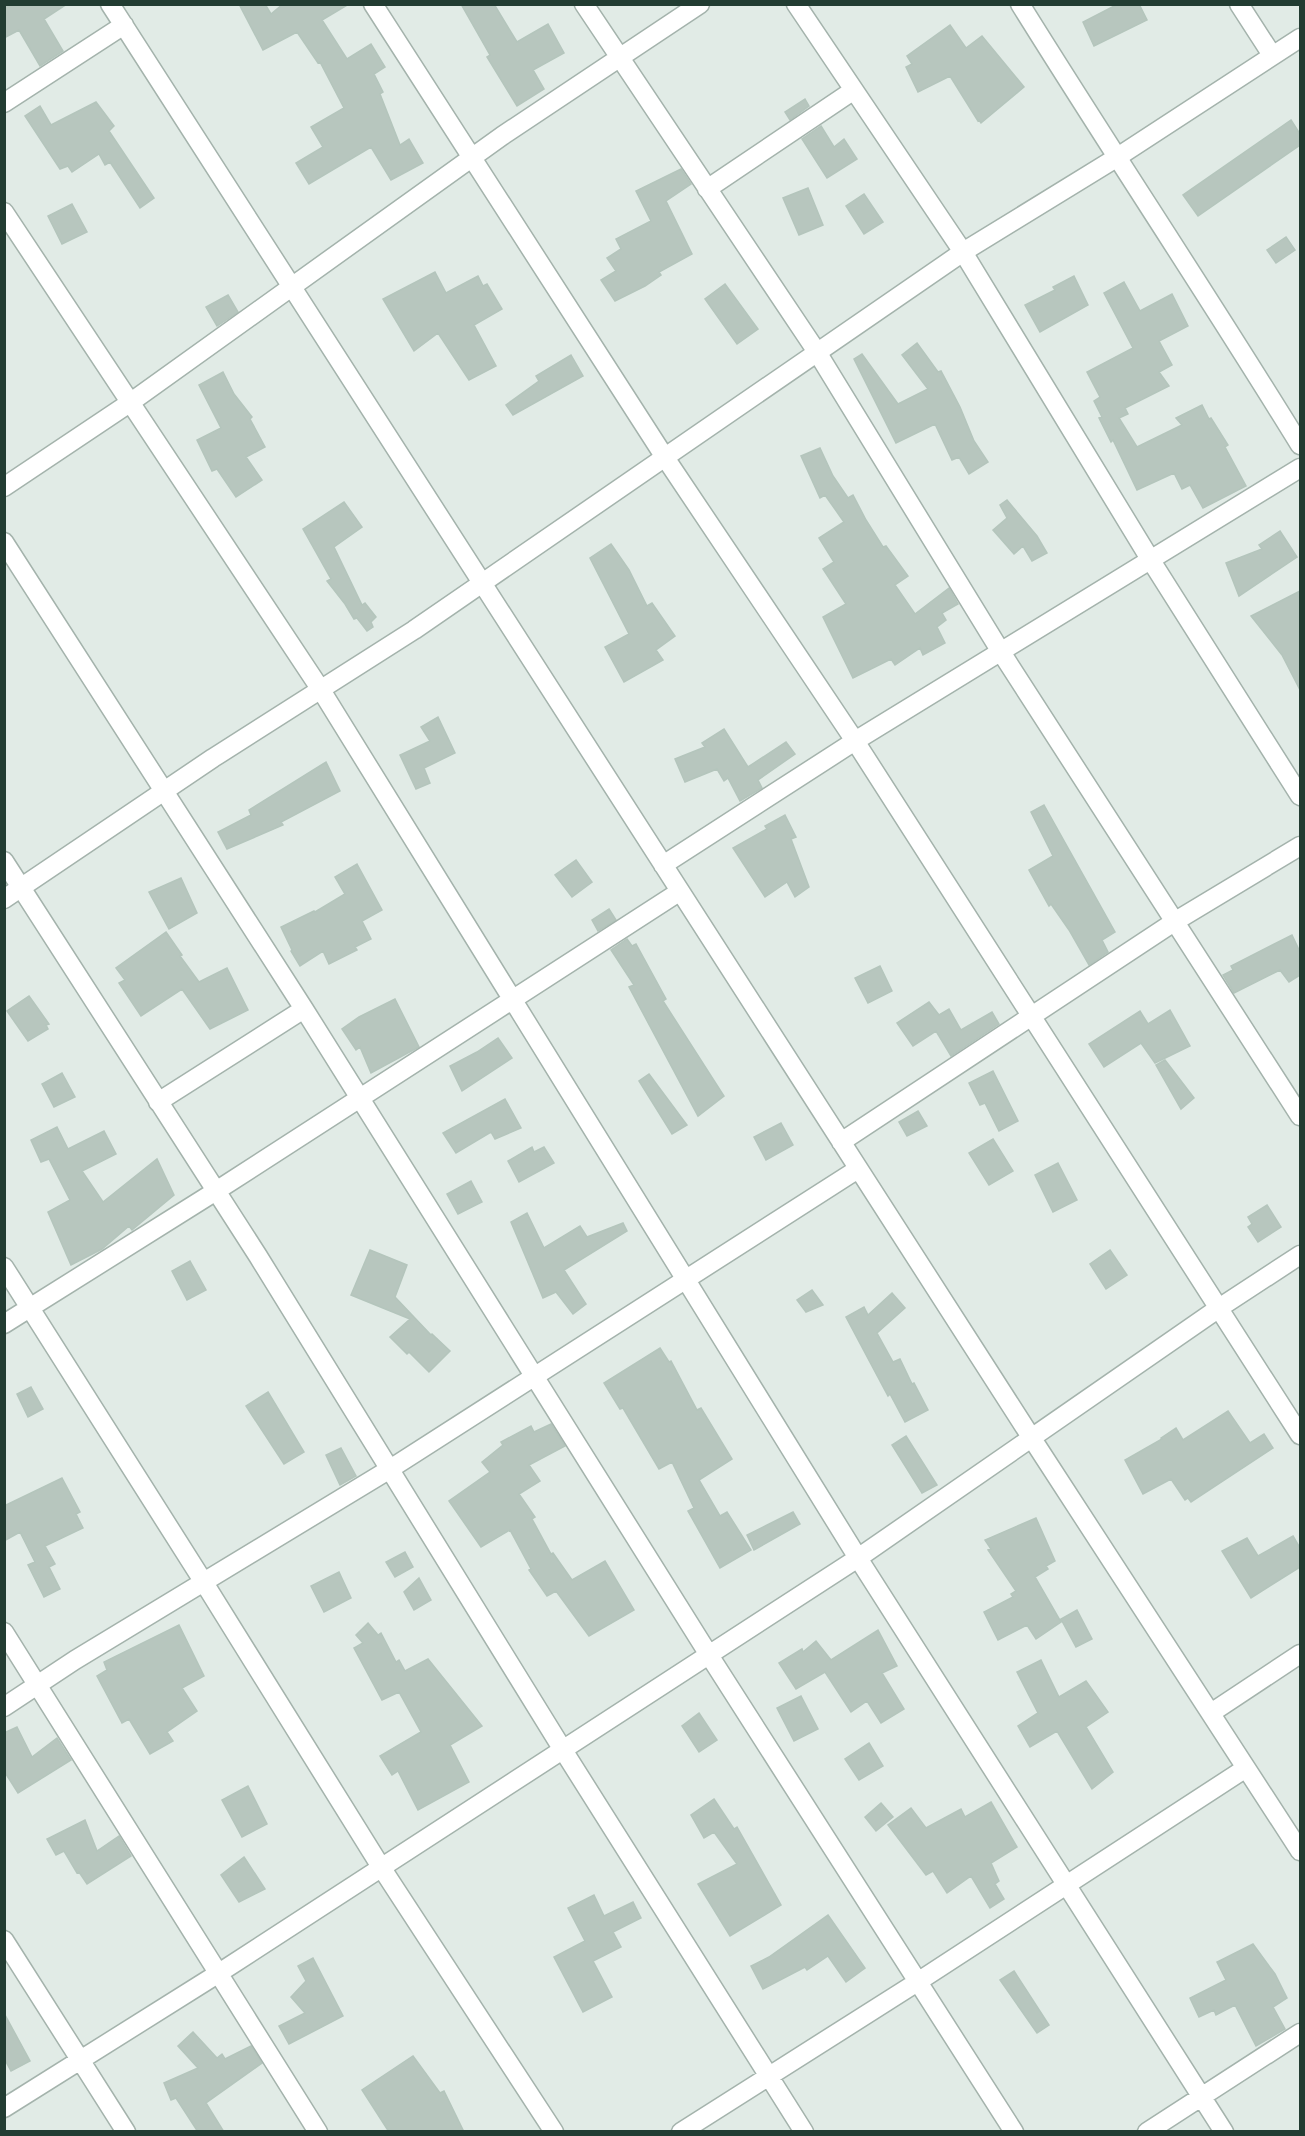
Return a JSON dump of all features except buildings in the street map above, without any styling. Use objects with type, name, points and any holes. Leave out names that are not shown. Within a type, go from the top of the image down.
[{"type":"street","points":[[110,4],[1030,1437],[1300,1851]]},
{"type":"street","points":[[373,4],[664,456],[855,741],[1300,1435]]},
{"type":"street","points":[[584,4],[817,352],[1001,652],[1300,1116]]},
{"type":"street","points":[[4,487],[131,402],[471,159],[700,4]]},
{"type":"street","points":[[796,4],[963,252],[1150,559],[1300,796]]},
{"type":"street","points":[[1020,4],[1300,445]]},
{"type":"street","points":[[1239,4],[1272,56]]},
{"type":"street","points":[[4,104],[124,25]]},
{"type":"street","points":[[4,899],[213,758],[481,584],[963,252],[1116,158],[1300,38]]},
{"type":"street","points":[[707,189],[854,90]]},
{"type":"street","points":[[4,212],[321,690],[858,1558],[1224,2132]]},
{"type":"street","points":[[663,865],[855,741],[1300,468]]},
{"type":"street","points":[[4,542],[166,790],[709,1655],[1014,2132]]},
{"type":"street","points":[[841,1142],[1174,922],[1300,846]]},
{"type":"street","points":[[4,861],[216,1191],[804,2132]]},
{"type":"street","points":[[4,1324],[216,1191],[679,892]]},
{"type":"street","points":[[158,1102],[304,1009]]},
{"type":"street","points":[[4,1707],[203,1581],[390,1469],[858,1169]]},
{"type":"street","points":[[4,2108],[219,1972],[858,1558],[1030,1437],[1300,1255]]},
{"type":"street","points":[[4,1267],[381,1867],[554,2132]]},
{"type":"street","points":[[4,1632],[39,1684],[318,2132]]},
{"type":"street","points":[[1211,1713],[1300,1654]]},
{"type":"street","points":[[681,2132],[919,1982],[1246,1768]]},
{"type":"street","points":[[4,1940],[126,2132]]},
{"type":"street","points":[[1147,2132],[1300,2033]]}]
